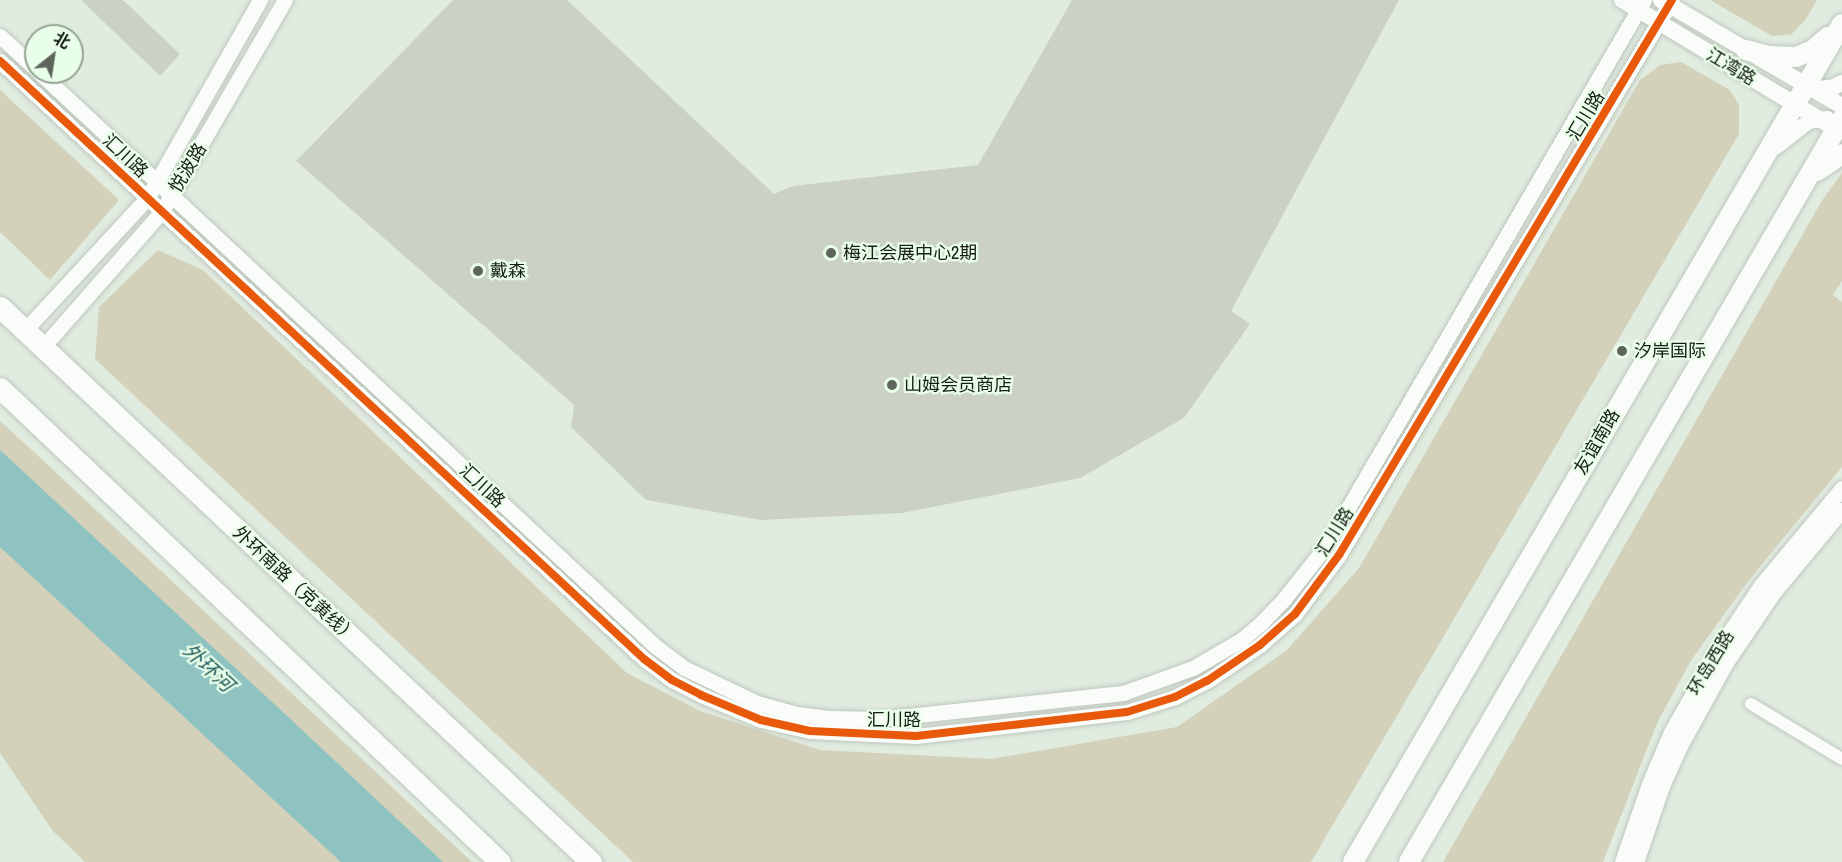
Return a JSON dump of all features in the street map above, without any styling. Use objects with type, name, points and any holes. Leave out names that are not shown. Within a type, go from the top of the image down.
[{"type":"highway","name":"外环南路（克黄线）","points":[[0,307],[591,862]]},
{"type":"highway","points":[[0,388],[500,862]]},
{"type":"main road","name":"江湾路","points":[[1622,0],[1642,5],[1659,23],[1733,68],[1779,86],[1804,92],[1838,121]]},
{"type":"main road","name":"江湾路","points":[[1668,2],[1746,50],[1804,92],[1838,121]]},
{"type":"main road","points":[[1746,50],[1782,57],[1803,55],[1826,39],[1842,22]]},
{"type":"main road","name":"友谊南路","points":[[1353,862],[1761,160],[1804,92],[1842,22]]},
{"type":"main road","points":[[1804,92],[1842,83]]},
{"type":"main road","points":[[1409,862],[1805,184],[1838,121]]},
{"type":"main road","points":[[1805,184],[1823,165],[1842,154]]},
{"type":"street","name":"悦波路","points":[[25,330],[148,197],[260,0]]},
{"type":"street","name":"悦波路","points":[[43,347],[162,211],[285,0]]},
{"type":"street","name":"汇川路","points":[[0,61],[644,659],[692,690],[761,720],[810,731],[916,736],[1127,712],[1175,697],[1235,663],[1260,645],[1295,614],[1322,582],[1659,23],[1668,2]]},
{"type":"street","name":"汇川路","points":[[52,84],[656,646],[684,668],[756,703],[797,714],[840,718],[914,717],[1123,693],[1193,669],[1241,640],[1261,623],[1326,546],[1642,5]]},
{"type":"street","points":[[0,36],[24,58]]},
{"type":"street","points":[[1761,160],[1794,130],[1808,121],[1838,121]]},
{"type":"street","name":"环岛西路","points":[[1622,862],[1649,784],[1671,732],[1717,651],[1761,585],[1842,488]]},
{"type":"street","name":"环岛西路","points":[[1636,862],[1662,786],[1680,746],[1725,664],[1773,593],[1842,510]]},
{"type":"street","points":[[1751,704],[1842,759]]},
{"type":"shaded area","points":[[1710,0],[1817,0],[1806,19],[1792,34],[1772,36]]},
{"type":"shaded area","points":[[1681,62],[1730,90],[1739,105],[1739,134],[1311,862],[633,862],[95,359],[99,307],[158,250],[203,270],[627,673],[700,711],[820,750],[991,759],[1177,727],[1287,650],[1359,568],[1640,80],[1660,65]]},
{"type":"shaded area","points":[[0,90],[119,200],[50,280],[0,232]]},
{"type":"shaded area","points":[[1842,173],[1842,281],[1833,295],[1842,302],[1842,467],[1749,580],[1692,659],[1658,721],[1603,862],[1443,862],[1823,199]]},
{"type":"shaded area","points":[[0,421],[472,862],[85,862],[52,830],[0,753]]},
{"type":"water","name":"外环河","points":[[0,450],[443,862],[341,862],[0,547]]},
{"type":"building","points":[[81,0],[123,0],[180,54],[160,76]]},
{"type":"building","name":"梅江会展中心2期","points":[[453,0],[567,0],[774,194],[793,186],[978,165],[1072,0],[1399,0],[1231,311],[1250,324],[1184,418],[1080,478],[902,513],[761,520],[646,500],[571,427],[574,405],[296,161]]},
{"type":"cycle path","points":[[0,61],[644,659],[672,680],[761,720],[810,731],[916,736],[1127,712],[1175,697],[1207,681],[1260,645],[1295,614],[1339,555],[1672,0]]},
{"type":"place","name":"梅江会展中心2期","points":[[831,253]]},
{"type":"place","name":"戴森","points":[[478,271]]},
{"type":"place","name":"汐岸国际","points":[[1622,351]]},
{"type":"place","name":"山姆会员商店","points":[[892,385]]}]
